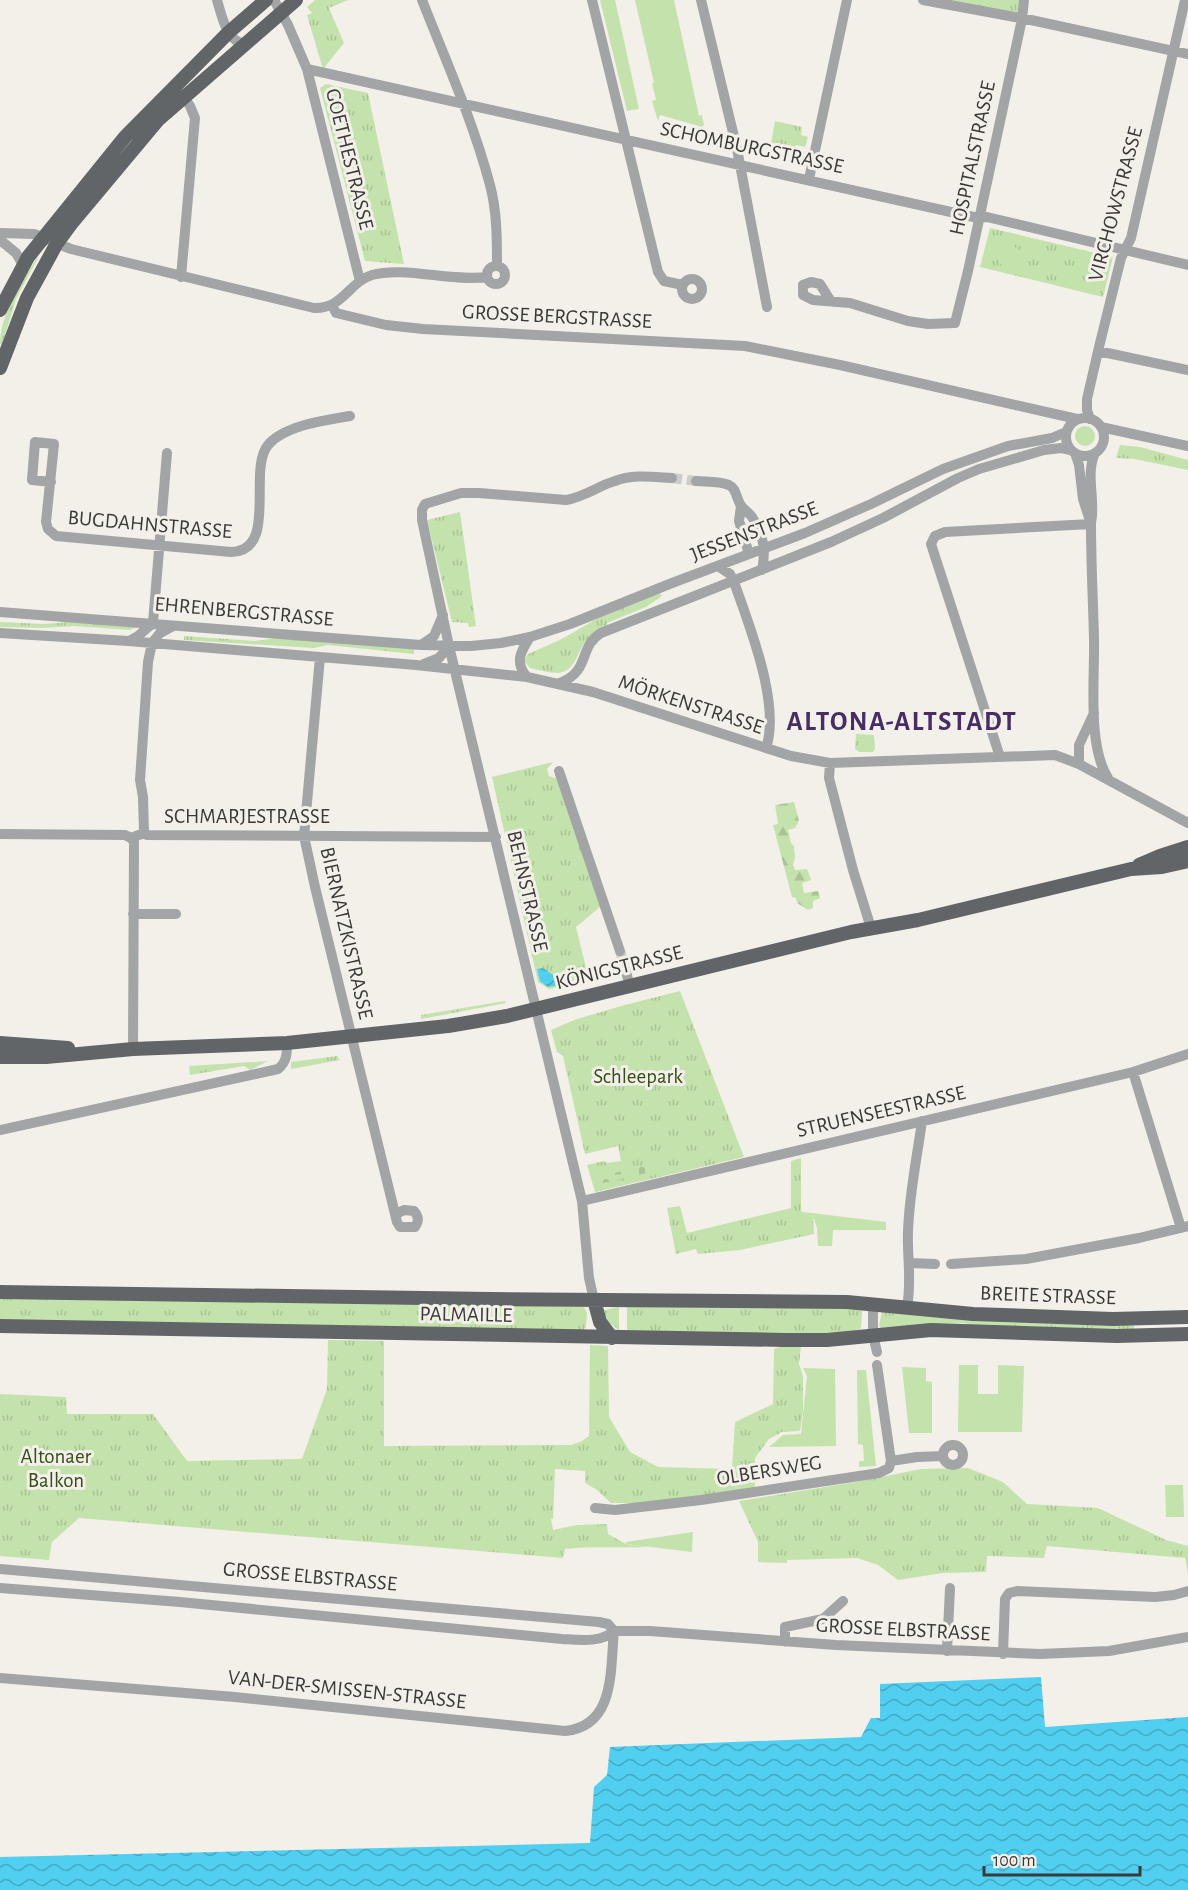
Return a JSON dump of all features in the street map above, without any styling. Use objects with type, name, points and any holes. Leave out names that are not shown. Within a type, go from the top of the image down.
[{"type":"main road","points":[[0,368],[27,298],[57,243],[184,91],[205,56],[266,0]]},
{"type":"main road","points":[[0,310],[23,265],[43,237],[125,137],[246,44],[296,0]]},
{"type":"main road","points":[[184,91],[205,56]]},
{"type":"main road","points":[[90,202],[91,192],[125,149],[125,137]]},
{"type":"main road","name":"KÖNIGSTRASSE","points":[[1131,869],[1188,847]]},
{"type":"main road","name":"KÖNIGSTRASSE","points":[[0,1057],[287,1043],[448,1026],[536,1009],[870,928],[918,920],[1131,869],[1162,867],[1188,861]]},
{"type":"main road","name":"KÖNIGSTRASSE","points":[[0,1043],[109,1051]]},
{"type":"main road","name":"PALMAILLE","points":[[0,1292],[873,1303],[907,1307]]},
{"type":"main road","points":[[594,1300],[600,1322],[612,1338]]},
{"type":"main road","name":"BREITE STRASSE","points":[[907,1307],[973,1314],[1113,1319],[1188,1317]]},
{"type":"main road","name":"PALMAILLE","points":[[0,1326],[826,1340],[931,1330]]},
{"type":"main road","name":"BREITE STRASSE","points":[[931,1330],[1125,1336],[1188,1334]]},
{"type":"street","points":[[218,0],[229,32],[239,43],[246,44]]},
{"type":"street","name":"GOETHESTRASSE","points":[[274,0],[288,25],[307,69],[360,281]]},
{"type":"street","points":[[422,0],[464,104],[490,186],[496,226],[497,266],[504,272],[504,281],[495,285],[487,277]]},
{"type":"street","points":[[592,0],[658,272],[664,280],[683,285]]},
{"type":"street","points":[[701,0],[739,164],[767,307]]},
{"type":"street","points":[[808,179],[847,0]]},
{"type":"street","points":[[923,0],[1031,20],[1188,54]]},
{"type":"street","name":"HOSPITALSTRASSE","points":[[830,300],[866,307],[909,321],[928,324],[955,323],[1022,19],[1024,0]]},
{"type":"street","name":"VIRCHOWSTRASSE","points":[[1090,418],[1087,399],[1121,258],[1131,238],[1185,0]]},
{"type":"street","name":"SCHOMBURGSTRASSE","points":[[307,69],[978,218],[987,217],[1188,265]]},
{"type":"street","points":[[182,277],[195,122],[194,112],[184,91]]},
{"type":"street","name":"GROSSE BERGSTRASSE","points":[[0,233],[28,233],[71,249],[314,308],[332,305],[336,313],[386,325],[423,329],[747,346],[1077,419]]},
{"type":"street","points":[[0,240],[16,253],[23,265]]},
{"type":"street","points":[[487,277],[491,268],[497,266]]},
{"type":"street","points":[[332,305],[360,281],[385,272],[469,279],[487,277]]},
{"type":"street","points":[[1098,351],[1188,370]]},
{"type":"street","name":"BUGDAHNSTRASSE","points":[[51,482],[46,522],[48,529],[56,536],[231,552],[246,549],[257,534],[262,461],[267,446],[283,434],[298,428],[350,416]]},
{"type":"street","points":[[1109,780],[1099,761],[1094,712],[1090,524],[1083,498],[1079,465],[1066,442],[1066,432],[1077,419],[1090,418],[1101,427],[1111,430],[1146,435],[1188,446]]},
{"type":"street","points":[[1090,524],[1094,511],[1091,469],[1095,453],[1103,441],[1104,434],[1101,427]]},
{"type":"street","name":"JESSENSTRASSE","points":[[449,646],[484,645],[530,637],[570,624],[842,517],[953,465],[1008,446],[1052,438],[1066,432]]},
{"type":"street","name":"JESSENSTRASSE","points":[[560,683],[576,674],[591,643],[601,633],[734,582],[857,531],[979,469],[1044,450],[1060,448],[1073,452]]},
{"type":"street","points":[[1073,452],[1082,456],[1095,453]]},
{"type":"street","points":[[128,641],[153,623],[166,453]]},
{"type":"street","name":"BEHNSTRASSE","points":[[594,1300],[589,1278],[582,1201],[449,646],[422,520],[422,510],[425,504],[452,495],[470,493],[566,500],[624,478],[672,478]]},
{"type":"street","points":[[696,481],[731,485],[741,506],[752,517],[765,548],[766,554],[762,570]]},
{"type":"street","points":[[741,506],[739,521],[749,554]]},
{"type":"street","points":[[1000,757],[930,544],[934,536],[945,532],[1090,524]]},
{"type":"street","points":[[718,566],[730,574],[734,582],[766,684],[770,726],[766,748]]},
{"type":"street","name":"EHRENBERGSTRASSE","points":[[0,612],[449,646]]},
{"type":"street","points":[[420,645],[434,636],[443,615]]},
{"type":"street","points":[[144,833],[140,780],[148,662],[152,643],[160,633],[175,625]]},
{"type":"street","name":"EHRENBERGSTRASSE","points":[[0,633],[128,641],[456,668]]},
{"type":"street","points":[[527,677],[521,668],[519,658],[530,637]]},
{"type":"street","points":[[422,665],[439,658],[449,646]]},
{"type":"street","name":"BIERNATZKISTRASSE","points":[[320,657],[304,836],[351,1038],[396,1214]]},
{"type":"street","name":"MÖRKENSTRASSE","points":[[456,668],[560,683],[766,748],[800,758],[830,763],[1055,755],[1079,764],[1188,823]]},
{"type":"street","points":[[1079,764],[1079,745],[1094,712]]},
{"type":"street","points":[[1079,764],[1097,744]]},
{"type":"street","points":[[830,763],[829,778],[870,928]]},
{"type":"street","points":[[559,771],[620,951]]},
{"type":"street","name":"SCHMARJESTRASSE","points":[[0,834],[125,835],[131,838],[144,833],[147,835],[496,837]]},
{"type":"street","points":[[131,838],[134,842],[133,1049]]},
{"type":"street","points":[[133,914],[176,914]]},
{"type":"street","points":[[626,972],[630,986]]},
{"type":"street","points":[[0,1130],[278,1069],[287,1057],[287,1043]]},
{"type":"street","name":"STRUENSEESTRASSE","points":[[582,1201],[1133,1072],[1188,1054]]},
{"type":"street","points":[[951,1264],[1026,1259],[1139,1238],[1184,1227],[1133,1072]]},
{"type":"street","points":[[907,1307],[910,1291],[907,1236],[909,1209],[922,1121]]},
{"type":"street","points":[[909,1263],[935,1264]]},
{"type":"street","points":[[873,1303],[873,1335],[877,1352]]},
{"type":"street","points":[[877,1365],[891,1461]]},
{"type":"street","name":"OLBERSWEG","points":[[596,1508],[615,1510],[822,1482],[879,1473],[889,1468],[891,1461],[943,1456]]},
{"type":"street","name":"GROSSE ELBSTRASSE","points":[[0,1569],[599,1622],[608,1624],[614,1630],[947,1651],[1003,1654],[1098,1652],[1188,1637]]},
{"type":"street","name":"GROSSE ELBSTRASSE","points":[[0,1588],[180,1602],[542,1638],[600,1639],[608,1636],[614,1630]]},
{"type":"street","points":[[947,1651],[950,1588]]},
{"type":"street","points":[[1003,1654],[1005,1599],[1009,1593],[1155,1597],[1188,1591]]},
{"type":"street","points":[[785,1641],[785,1627],[823,1619],[843,1601]]},
{"type":"street","name":"VAN-DER-SMISSEN-STRASSE","points":[[0,1678],[235,1697],[565,1731],[578,1730],[589,1723],[602,1709],[608,1688],[614,1630]]},
{"type":"green space","points":[[315,0],[348,0],[329,8],[344,43],[323,69],[307,15],[312,13],[307,7]]},
{"type":"green space","points":[[600,0],[615,0],[639,109],[627,111]]},
{"type":"green space","points":[[635,0],[674,0],[699,116],[702,115],[704,125],[702,127],[660,115],[658,121],[652,101],[656,100],[652,83],[654,83]]},
{"type":"green space","points":[[938,0],[1020,0],[1017,16]]},
{"type":"green space","points":[[326,84],[368,93],[404,264],[365,261],[320,88]]},
{"type":"green space","points":[[775,121],[802,127],[801,135],[808,137],[805,147],[796,145],[794,152],[770,149]]},
{"type":"green space","points":[[990,228],[1113,257],[1103,297],[980,267]]},
{"type":"green space","points":[[1012,245],[1022,252],[1024,263],[1020,270],[1005,267],[998,261],[999,246]]},
{"type":"green space","points":[[37,257],[16,299],[2,345],[0,344],[1,333],[8,310]]},
{"type":"green space","points":[[1081,426],[1089,426],[1095,432],[1095,440],[1089,446],[1081,446],[1075,440],[1075,432]]},
{"type":"green space","points":[[1120,445],[1140,447],[1188,460],[1188,470],[1134,459],[1116,458]]},
{"type":"green space","points":[[460,512],[476,626],[469,627],[468,623],[452,622],[427,520]]},
{"type":"green space","points":[[660,593],[662,596],[646,607],[607,623],[608,627],[590,636],[575,661],[564,672],[555,673],[530,668],[524,661],[528,654],[562,639],[603,615]]},
{"type":"green space","points":[[0,622],[43,624],[70,622],[139,627],[129,630],[74,626],[0,627]]},
{"type":"green space","points":[[184,636],[255,641],[277,638],[414,649],[414,654],[328,645],[314,648],[184,640]]},
{"type":"green space","points":[[856,734],[874,735],[875,749],[873,752],[859,752],[855,749]]},
{"type":"green space","points":[[553,762],[547,769],[549,776],[560,780],[600,907],[576,927],[589,980],[549,989],[538,982],[492,777]]},
{"type":"green space","points":[[794,802],[799,821],[795,828],[788,830],[794,846],[793,865],[795,870],[807,869],[811,880],[802,883],[804,893],[818,891],[820,898],[813,901],[813,908],[808,910],[792,897],[773,825],[778,824],[775,805]]},
{"type":"green space","name":"Schleepark","points":[[680,991],[744,1157],[595,1192],[587,1165],[604,1161],[607,1163],[621,1161],[618,1146],[585,1154],[563,1056],[557,1052],[551,1030],[574,1020]]},
{"type":"green space","points":[[505,1001],[506,1003],[421,1019],[421,1015]]},
{"type":"green space","points":[[337,1056],[340,1060],[291,1069],[291,1062]]},
{"type":"green space","points":[[268,1061],[250,1070],[244,1066],[190,1075],[189,1066]]},
{"type":"green space","points":[[801,1158],[801,1211],[813,1217],[814,1234],[740,1250],[698,1254],[696,1249],[676,1254],[667,1208],[680,1206],[687,1233],[791,1208],[791,1161]]},
{"type":"green space","points":[[659,1163],[660,1170],[599,1184],[597,1177]]},
{"type":"green space","points":[[803,1212],[886,1222],[886,1230],[833,1230],[832,1246],[818,1246],[817,1228],[813,1217]]},
{"type":"green space","points":[[0,1297],[584,1307],[587,1313],[586,1327],[583,1330],[0,1321]]},
{"type":"green space","points":[[619,1307],[619,1330],[607,1321],[603,1314],[604,1310]]},
{"type":"green space","points":[[627,1307],[858,1308],[862,1311],[861,1329],[825,1335],[627,1332]]},
{"type":"green space","points":[[882,1312],[1011,1321],[1134,1325],[1134,1330],[982,1326],[961,1323],[881,1328],[879,1325]]},
{"type":"green space","name":"Altonaer Balkon","points":[[328,1340],[384,1341],[384,1446],[571,1445],[582,1441],[589,1436],[590,1345],[608,1346],[609,1417],[630,1452],[658,1467],[732,1469],[735,1422],[773,1404],[774,1349],[781,1346],[801,1346],[799,1364],[803,1376],[803,1412],[800,1431],[782,1432],[769,1439],[755,1458],[755,1488],[647,1503],[611,1503],[585,1483],[585,1471],[555,1469],[553,1519],[551,1519],[553,1530],[577,1525],[607,1524],[608,1534],[626,1544],[647,1547],[565,1549],[563,1558],[79,1518],[52,1542],[49,1560],[0,1556],[0,1394],[66,1397],[67,1414],[153,1414],[187,1461],[302,1459],[327,1389]]},
{"type":"green space","points":[[959,1365],[978,1365],[978,1394],[998,1394],[998,1365],[1024,1366],[1022,1432],[958,1432]]},
{"type":"green space","points":[[902,1367],[926,1368],[926,1381],[932,1382],[932,1433],[909,1433]]},
{"type":"green space","points":[[803,1368],[835,1369],[836,1446],[769,1447],[783,1435],[801,1434],[807,1376]]},
{"type":"green space","points":[[857,1370],[866,1370],[876,1466],[859,1467],[859,1461],[864,1461],[863,1445],[858,1444]]},
{"type":"green space","points":[[968,1468],[1003,1482],[1027,1504],[1098,1508],[1166,1540],[1188,1546],[1188,1574],[1185,1558],[1047,1546],[1044,1558],[987,1556],[986,1572],[943,1573],[898,1580],[878,1565],[857,1558],[787,1560],[787,1563],[758,1562],[758,1542],[739,1501],[921,1469]]},
{"type":"green space","points":[[1165,1485],[1183,1485],[1184,1517],[1166,1517]]},
{"type":"green space","points":[[693,1532],[692,1552],[626,1544],[626,1542]]},
{"type":"water","points":[[543,968],[559,979],[560,985],[548,987],[540,981],[537,969]]},
{"type":"water","points":[[1041,1677],[1045,1727],[1188,1717],[1188,1890],[0,1890],[0,1857],[590,1843],[594,1787],[607,1775],[610,1747],[861,1737],[871,1718],[880,1718],[880,1684]]},
{"type":"tunnel","points":[[672,478],[696,481]]},
{"type":"tunnel","points":[[620,951],[626,972]]},
{"type":"district","name":"ALTONA-ALTSTADT","points":[[902,721]]}]
